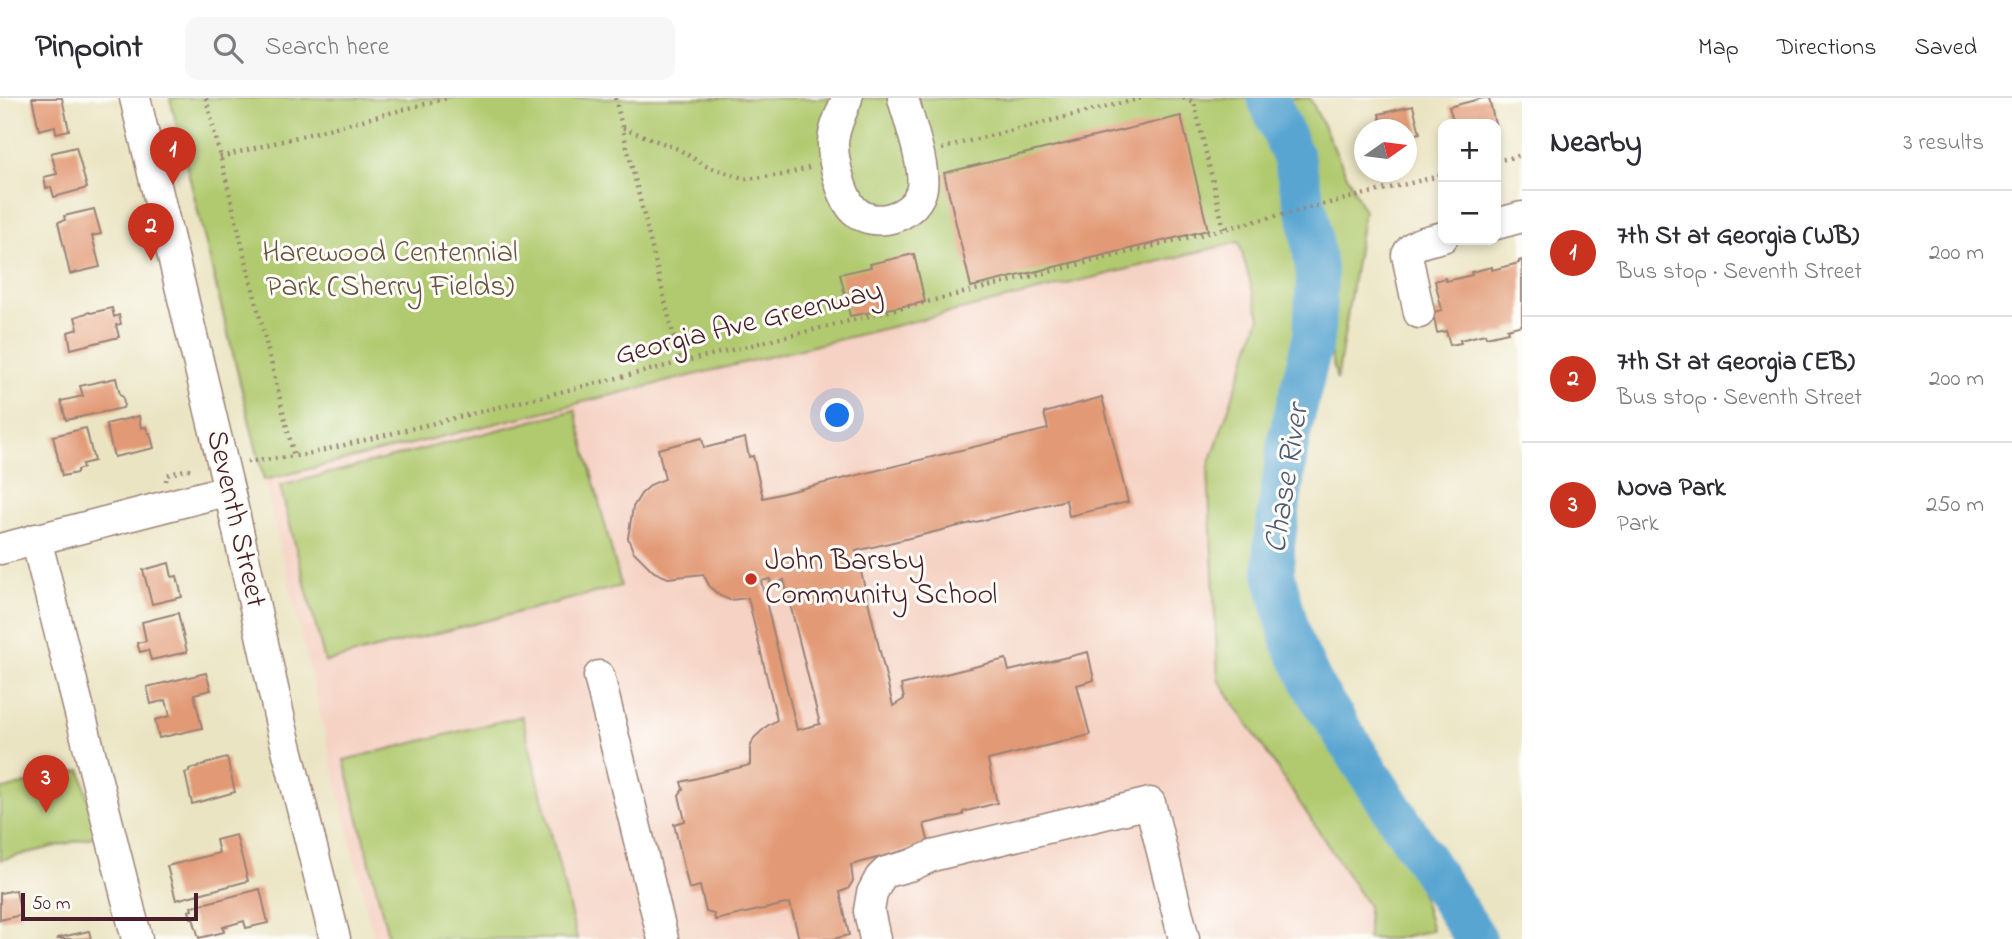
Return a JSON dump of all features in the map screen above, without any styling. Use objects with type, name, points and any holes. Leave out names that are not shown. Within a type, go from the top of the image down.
[{"type":"street","name":"Seventh Street","points":[[135,98],[234,476],[282,729],[335,939]]},
{"type":"street","points":[[847,98],[833,142],[834,158],[845,197],[855,211],[873,220],[895,218],[911,208],[921,192],[923,172],[903,98]]},
{"type":"street","points":[[1501,223],[1522,217]]},
{"type":"street","points":[[1419,313],[1407,255],[1415,245],[1438,238]]},
{"type":"street","points":[[0,549],[234,476]]},
{"type":"street","points":[[36,539],[137,939]]},
{"type":"street","points":[[599,676],[663,939]]},
{"type":"street","points":[[875,939],[869,911],[872,894],[880,878],[887,872],[932,856],[1150,803],[1184,939]]},
{"type":"path","points":[[206,98],[294,456]]},
{"type":"path","points":[[220,157],[448,98]]},
{"type":"path","points":[[615,98],[680,362]]},
{"type":"path","points":[[1183,98],[1194,102],[1224,229]]},
{"type":"path","points":[[622,128],[678,149],[706,166],[745,179],[782,175],[821,164]]},
{"type":"path","points":[[1501,160],[1522,155]]},
{"type":"path","name":"Georgia Ave Greenway","points":[[234,476],[294,456],[304,456],[1438,176]]},
{"type":"shaded area","name":"John Barsby Community School","points":[[1239,241],[1260,317],[1208,469],[1218,678],[1368,906],[1368,939],[374,939],[264,480]]},
{"type":"green space","name":"Harewood Centennial Park (Sherry Fields)","points":[[170,98],[1310,98],[1364,211],[1337,380],[1325,330],[1309,397],[1309,413],[1284,497],[1278,542],[1282,608],[1291,667],[1298,688],[1323,732],[1387,803],[1413,865],[1432,930],[1394,939],[1368,939],[1368,906],[1218,679],[1208,469],[1260,317],[1239,242],[264,480]]},
{"type":"green space","points":[[575,410],[621,586],[325,662],[280,486]]},
{"type":"green space","points":[[522,716],[577,939],[389,939],[344,760]]},
{"type":"green space","points":[[81,770],[97,836],[0,860],[0,790]]},
{"type":"building","points":[[32,98],[62,98],[69,130],[56,133],[55,126],[39,130]]},
{"type":"building","points":[[1489,98],[1494,119],[1453,119],[1449,107]]},
{"type":"building","points":[[1413,106],[1416,119],[1380,119],[1379,114]]},
{"type":"building","points":[[1181,116],[1208,230],[971,287],[944,173]]},
{"type":"building","points":[[76,147],[87,188],[54,197],[51,187],[46,188],[44,177],[57,174],[51,153]]},
{"type":"building","points":[[94,209],[101,234],[92,236],[100,267],[70,274],[58,222],[65,220],[64,216]]},
{"type":"building","points":[[914,254],[925,302],[850,316],[840,274]]},
{"type":"building","points":[[1522,260],[1522,325],[1507,329],[1508,332],[1486,337],[1485,334],[1450,345],[1446,331],[1437,333],[1433,312],[1442,310],[1435,281],[1472,275],[1471,272],[1492,267],[1492,270]]},
{"type":"building","points":[[112,308],[114,317],[119,315],[121,324],[116,325],[119,337],[71,349],[68,332],[78,329],[75,317]]},
{"type":"building","points":[[116,378],[120,395],[123,397],[123,408],[66,420],[61,401],[83,396],[80,386]]},
{"type":"building","points":[[1102,397],[1128,502],[1069,516],[1066,500],[856,551],[893,706],[904,699],[901,685],[1006,659],[1009,671],[1088,652],[1094,680],[1077,685],[1090,735],[988,760],[997,803],[963,812],[963,815],[924,824],[929,844],[851,865],[853,881],[848,889],[840,892],[849,935],[833,939],[799,939],[790,903],[715,920],[714,914],[706,912],[700,886],[689,889],[674,824],[685,821],[679,795],[683,789],[681,782],[750,765],[750,748],[754,738],[777,720],[748,598],[730,600],[720,596],[710,587],[703,574],[668,578],[654,572],[633,551],[628,538],[633,507],[641,494],[652,484],[665,479],[658,449],[702,438],[704,448],[745,438],[749,457],[753,456],[763,498],[1048,429],[1044,413]],"holes":[[[770,579],[771,586],[784,580],[820,724],[797,730],[761,581]]]},
{"type":"building","points":[[139,416],[141,428],[146,427],[150,433],[154,448],[114,457],[106,424]]},
{"type":"building","points":[[86,428],[94,461],[82,464],[83,468],[77,470],[77,473],[62,476],[53,436]]},
{"type":"building","points":[[169,563],[172,577],[177,576],[182,597],[152,604],[143,570]]},
{"type":"building","points":[[178,613],[187,652],[151,660],[148,650],[140,652],[137,643],[146,641],[142,622]]},
{"type":"building","points":[[206,673],[211,690],[194,694],[202,728],[159,738],[155,720],[170,716],[166,700],[151,704],[147,687]]},
{"type":"building","points":[[227,758],[235,792],[192,804],[185,773],[189,772],[189,769]]},
{"type":"building","points":[[236,835],[248,881],[176,900],[167,866],[219,853],[216,840]]},
{"type":"building","points":[[260,889],[268,923],[246,928],[244,921],[223,927],[224,932],[199,938],[189,911],[192,910],[191,907]]},
{"type":"building","points":[[16,890],[21,915],[0,920],[0,893]]},
{"type":"building","points":[[89,931],[91,939],[57,939],[57,938]]},
{"type":"waterway","name":"Chase River","points":[[1268,98],[1293,157],[1309,219],[1317,276],[1314,335],[1289,437],[1274,544],[1274,574],[1292,642],[1316,691],[1476,939]]},
{"type":"place","name":"7th St at Georgia (WB)","points":[[173,185]]},
{"type":"place","name":"7th St at Georgia (EB)","points":[[151,261]]},
{"type":"place","name":"John Barsby Community School","points":[[751,579]]},
{"type":"place","name":"Nova Park","points":[[46,813]]}]
